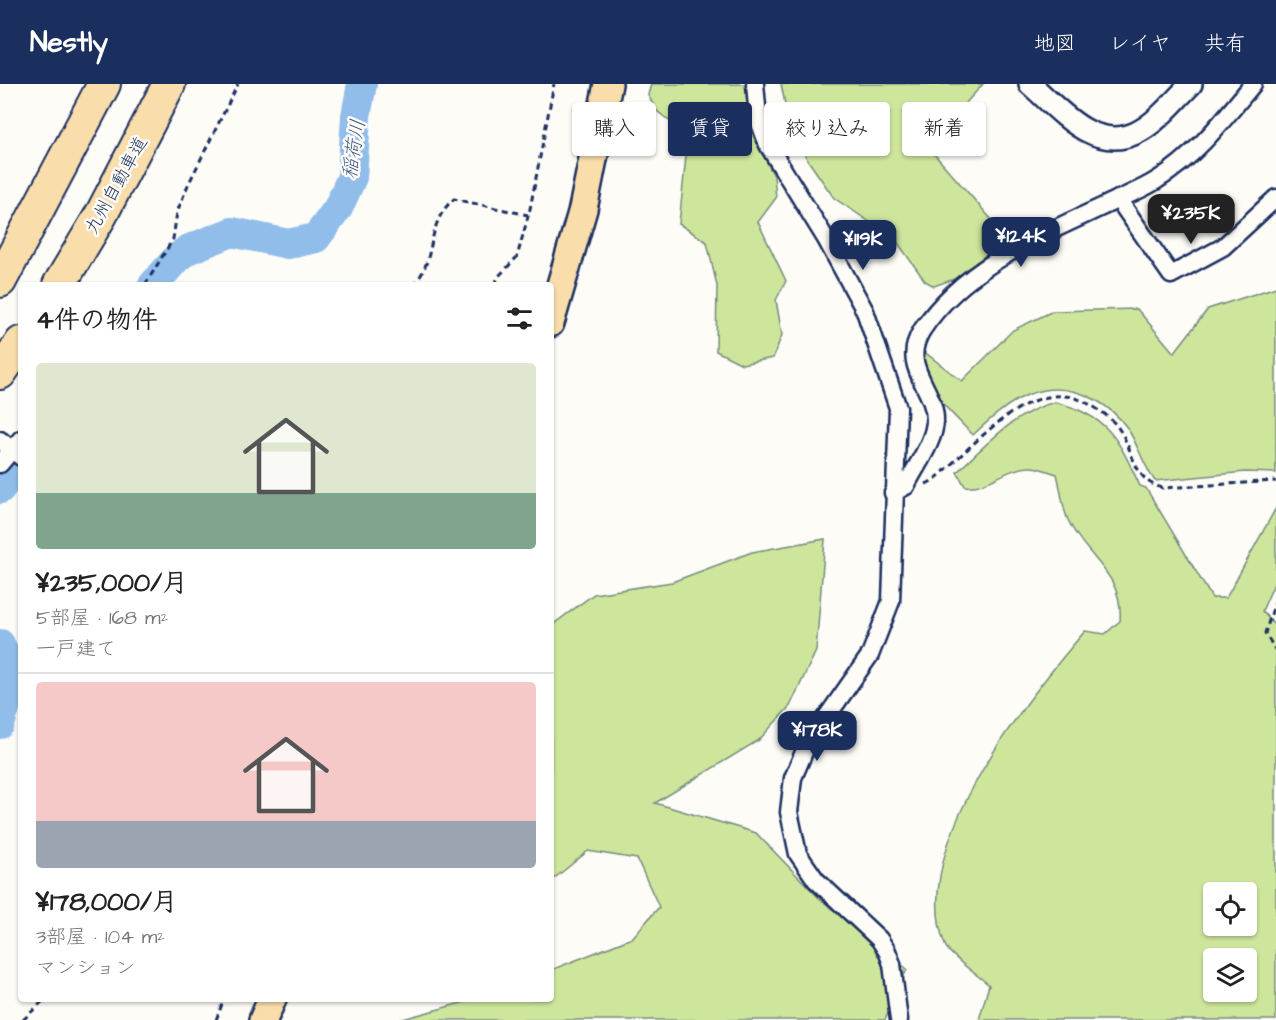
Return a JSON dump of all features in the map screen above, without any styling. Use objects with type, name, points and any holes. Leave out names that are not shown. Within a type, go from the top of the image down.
[{"type":"highway","points":[[0,280],[104,84]]},
{"type":"highway","name":"九州自動車道","points":[[61,282],[101,215],[169,84]]},
{"type":"highway","points":[[0,373],[18,347]]},
{"type":"main road","points":[[556,291],[583,209],[608,84]]},
{"type":"main road","points":[[263,1020],[271,1002]]},
{"type":"street","points":[[755,84],[758,118],[768,145],[826,239],[865,311],[891,382],[897,408],[900,490],[891,601],[883,628],[859,673],[807,744],[793,778],[789,812],[798,854],[816,880],[879,939],[887,951],[892,964],[899,1020]]},
{"type":"street","points":[[1030,84],[1083,130],[1096,136],[1110,138],[1136,133],[1147,126],[1191,84]]},
{"type":"street","points":[[900,490],[930,437],[935,419],[914,359],[915,347],[922,331],[982,270],[1157,180],[1202,145],[1253,84]]},
{"type":"street","points":[[1118,199],[1171,275],[1223,247],[1264,212],[1276,198]]},
{"type":"street","points":[[0,464],[13,446]]},
{"type":"path","points":[[147,282],[173,239],[177,212],[188,184],[238,84]]},
{"type":"path","points":[[496,282],[517,257],[528,215],[554,84]]},
{"type":"path","points":[[416,282],[423,274],[440,210],[454,199],[528,215]]},
{"type":"path","points":[[900,490],[930,482],[1024,405],[1054,394],[1086,402],[1105,414],[1120,429],[1138,470],[1153,486],[1163,488],[1276,481]]},
{"type":"path","points":[[1276,599],[1264,633],[1276,651]]},
{"type":"path","points":[[23,1020],[42,1002]]},
{"type":"path","points":[[216,1020],[223,1002]]},
{"type":"green space","points":[[651,84],[745,84],[748,102],[668,102],[668,120],[657,111],[656,102],[652,102],[648,95]]},
{"type":"green space","points":[[781,84],[983,84],[967,102],[902,102],[902,156],[936,156],[1007,237],[960,277],[934,286],[925,281],[895,239],[834,198],[806,156],[890,156],[890,102],[785,102]]},
{"type":"green space","points":[[752,130],[753,136],[774,176],[776,198],[758,222],[786,281],[776,300],[782,335],[773,358],[742,364],[716,351],[717,286],[707,242],[679,224],[686,156],[752,156]]},
{"type":"green space","points":[[1276,287],[1276,473],[1245,472],[1155,481],[1128,429],[1117,416],[1094,399],[1059,389],[1028,394],[1000,411],[973,435],[937,397],[924,374],[921,362],[923,351],[962,381],[1013,330],[1053,311],[1137,309],[1174,353],[1208,309]]},
{"type":"green space","points":[[1055,402],[1088,414],[1110,432],[1118,442],[1140,486],[1146,488],[1212,598],[1226,598],[1276,508],[1276,579],[1262,611],[1276,627],[1276,1020],[979,1020],[989,985],[958,960],[945,945],[938,906],[942,864],[957,821],[978,778],[1004,735],[1032,696],[1085,631],[1105,634],[1120,621],[1120,604],[1116,590],[1110,578],[1068,520],[1057,474],[1039,468],[1020,468],[989,482],[965,486],[957,472],[990,441],[1027,413]]},
{"type":"green space","points":[[825,539],[816,651],[790,706],[759,740],[655,803],[756,833],[820,899],[907,969],[885,1020],[399,1020],[465,1002],[554,1002],[554,969],[632,938],[659,907],[637,859],[588,851],[554,879],[554,624],[594,594],[672,582],[752,552]]},
{"type":"waterway","name":"稲荷川","points":[[156,282],[187,250],[232,232],[288,244],[316,238],[338,208],[352,177],[356,116],[362,84]]},
{"type":"waterway","name":"稲荷川","points":[[0,489],[18,465]]},
{"type":"waterway","name":"稲荷川","points":[[0,644],[11,675],[9,693],[0,724]]}]
